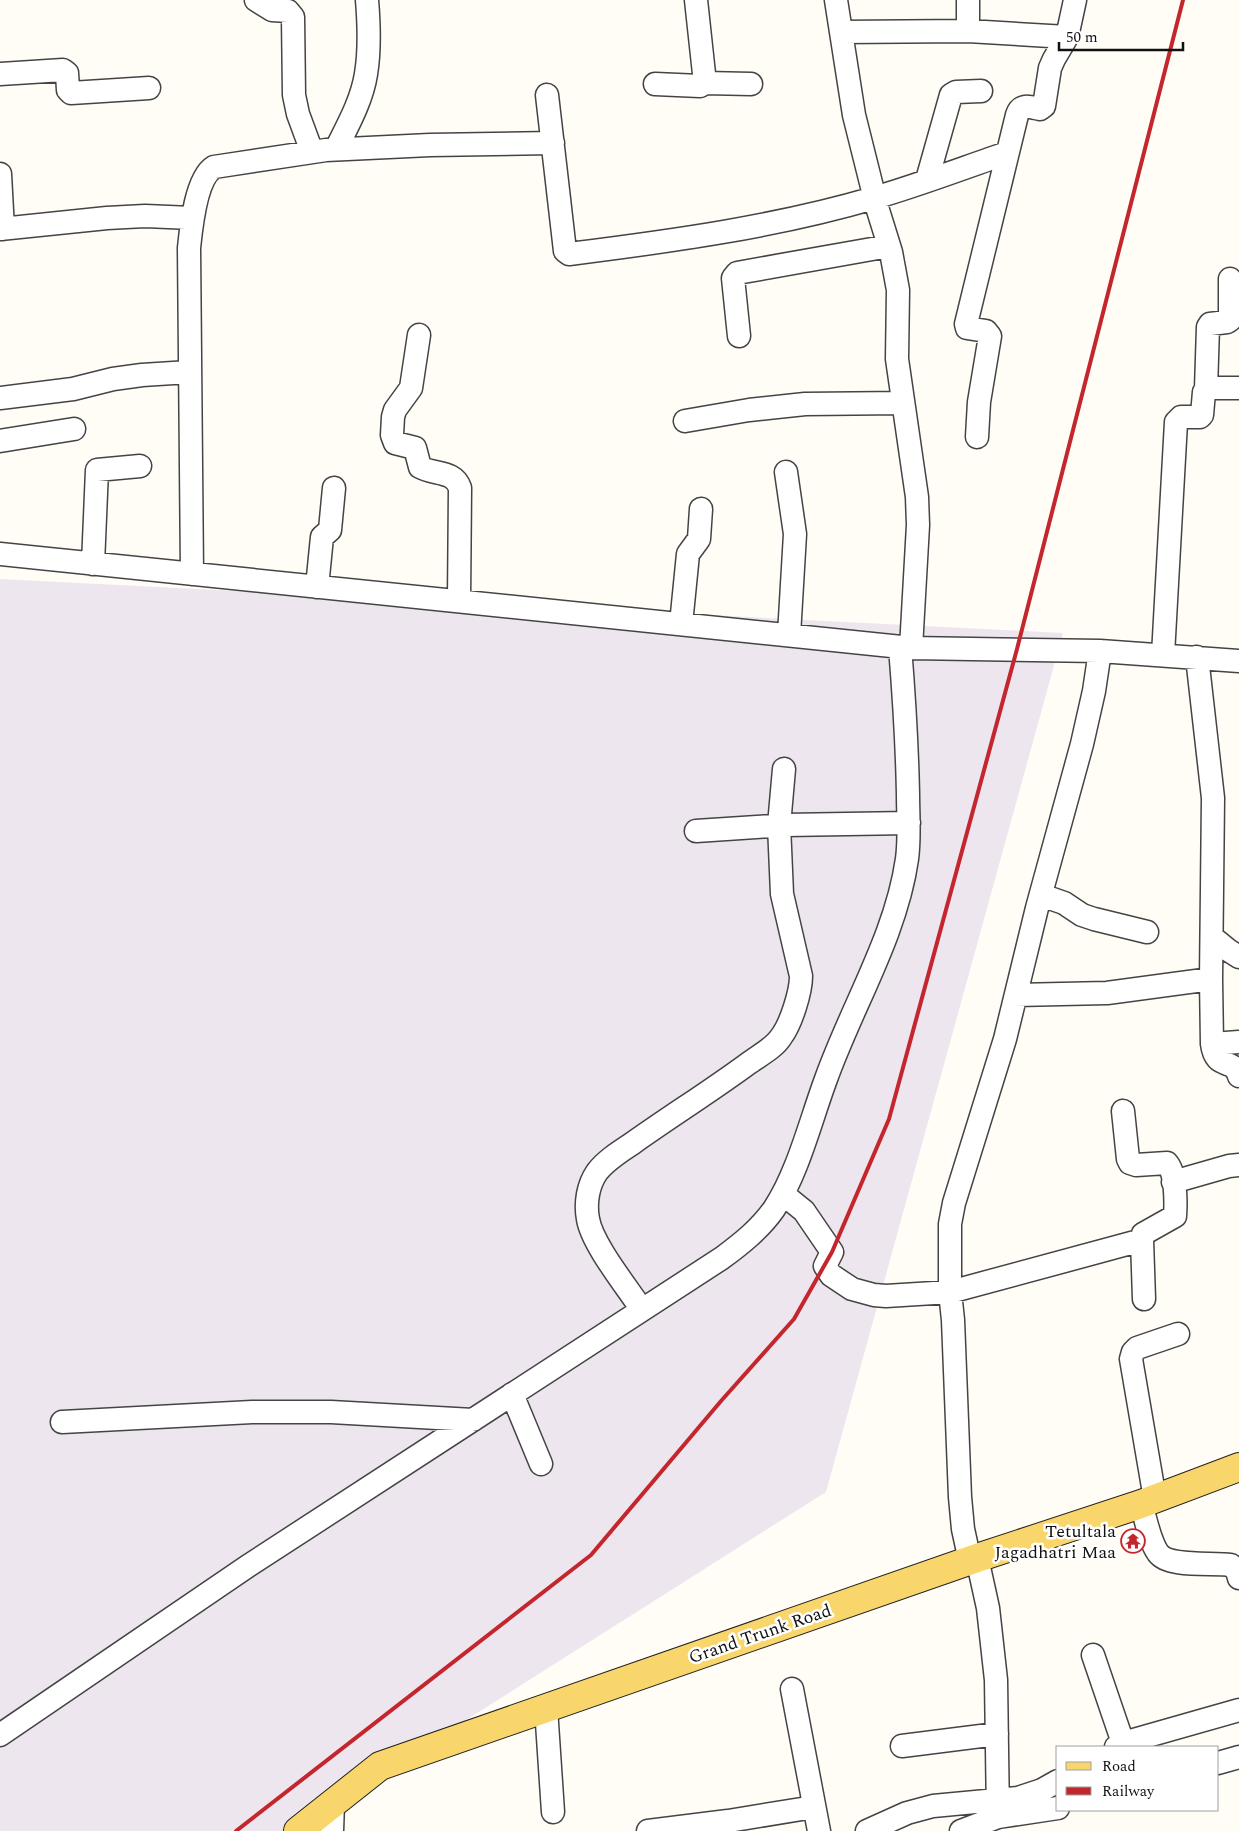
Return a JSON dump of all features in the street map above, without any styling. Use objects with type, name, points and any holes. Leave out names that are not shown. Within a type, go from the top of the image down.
[{"type":"main road","name":"Grand Trunk Road","points":[[298,1831],[380,1766],[974,1560],[1148,1502],[1239,1467]]},
{"type":"street","points":[[256,0],[272,10],[288,12],[293,16],[294,95],[298,114],[312,152]]},
{"type":"street","points":[[336,149],[361,93],[366,73],[369,27],[367,0]]},
{"type":"street","points":[[696,0],[705,83]]},
{"type":"street","points":[[0,1735],[240,1572],[722,1258],[747,1240],[773,1209],[782,1194],[792,1173],[829,1070],[888,929],[907,858],[909,823],[905,647],[918,525],[916,497],[897,359],[898,290],[889,246],[854,115],[836,0]]},
{"type":"street","points":[[968,0],[968,31]]},
{"type":"street","points":[[977,437],[979,402],[990,336],[986,331],[967,328],[966,324],[1007,153],[1020,108],[1023,106],[1043,108],[1052,63],[1067,37],[1075,0]]},
{"type":"street","points":[[841,32],[968,31],[1067,37]]},
{"type":"street","points":[[0,74],[63,70],[67,73],[68,90],[72,93],[149,88]]},
{"type":"street","points":[[655,84],[700,86],[705,83],[751,84]]},
{"type":"street","points":[[927,180],[951,95],[956,92],[981,91]]},
{"type":"street","points":[[547,95],[565,250],[569,254],[748,228],[795,218],[875,198],[1007,153]]},
{"type":"street","points":[[192,574],[189,248],[192,218],[208,171],[214,167],[336,149],[553,142]]},
{"type":"street","points":[[0,174],[1,229],[107,218],[145,216],[192,218]]},
{"type":"street","points":[[739,336],[733,278],[737,273],[889,246]]},
{"type":"street","points":[[1163,655],[1176,422],[1181,417],[1200,417],[1202,415],[1204,392],[1206,390],[1208,327],[1210,324],[1230,320],[1230,279]]},
{"type":"street","points":[[419,335],[411,388],[395,410],[392,435],[395,443],[414,448],[420,467],[452,476],[458,482],[460,488],[458,601]]},
{"type":"street","points":[[0,398],[74,389],[113,379],[142,375],[190,372]]},
{"type":"street","points":[[1206,390],[1209,388],[1239,388]]},
{"type":"street","points":[[685,421],[749,410],[805,404],[903,403]]},
{"type":"street","points":[[0,441],[74,430]]},
{"type":"street","points":[[93,564],[97,470],[140,466]]},
{"type":"street","points":[[786,472],[795,534],[789,635]]},
{"type":"street","points":[[317,587],[322,537],[330,530],[334,488]]},
{"type":"street","points":[[681,624],[688,554],[699,539],[701,509]]},
{"type":"street","points":[[0,554],[905,647],[1100,651],[1239,661]]},
{"type":"street","points":[[998,1808],[996,1680],[988,1608],[963,1529],[960,1497],[953,1320],[950,1292],[950,1224],[954,1203],[995,1072],[1082,744],[1094,691],[1100,651]]},
{"type":"street","points":[[1197,658],[1213,798],[1210,979],[1212,1044],[1214,1054],[1218,1060],[1232,1066],[1237,1070],[1239,1076]]},
{"type":"street","points":[[642,1310],[594,1238],[588,1220],[586,1202],[592,1181],[599,1170],[610,1159],[740,1070],[776,1043],[786,1030],[801,984],[801,976],[782,894],[779,825],[784,769]]},
{"type":"street","points":[[696,831],[779,825],[909,823]]},
{"type":"street","points":[[1041,895],[1064,903],[1082,915],[1094,920],[1147,932]]},
{"type":"street","points":[[1212,937],[1239,957]]},
{"type":"street","points":[[1016,995],[1108,993],[1210,979]]},
{"type":"street","points":[[1212,1044],[1239,1042]]},
{"type":"street","points":[[1123,1111],[1130,1163],[1136,1165],[1167,1163],[1174,1182],[1175,1216],[1143,1234],[1144,1299]]},
{"type":"street","points":[[1174,1182],[1229,1166],[1239,1165]]},
{"type":"street","points":[[782,1194],[804,1211],[832,1252],[825,1266],[831,1275],[852,1289],[874,1295],[950,1292],[1142,1240]]},
{"type":"street","points":[[1178,1334],[1137,1348],[1132,1352],[1131,1359],[1154,1544],[1159,1554],[1165,1559],[1175,1562],[1231,1566],[1237,1571],[1239,1578]]},
{"type":"street","points":[[512,1394],[541,1464]]},
{"type":"street","points":[[62,1422],[252,1412],[331,1412],[473,1420]]},
{"type":"street","points":[[1093,1655],[1120,1745],[1239,1710]]},
{"type":"street","points":[[792,1689],[819,1831]]},
{"type":"street","points":[[546,1708],[553,1812]]},
{"type":"street","points":[[902,1746],[997,1734]]},
{"type":"street","points":[[1219,1763],[1239,1757]]},
{"type":"street","points":[[961,1831],[998,1808],[1056,1782]]},
{"type":"street","points":[[332,1831],[333,1803]]},
{"type":"street","points":[[867,1831],[907,1813],[932,1806],[1056,1808]]},
{"type":"street","points":[[648,1831],[728,1821],[814,1807]]},
{"type":"shaded area","points":[[0,579],[1063,633],[826,1492],[291,1831],[0,1831]]},
{"type":"railway","points":[[236,1831],[591,1555],[721,1401],[794,1319],[832,1252],[889,1119],[1017,649],[1183,0]]},
{"type":"place","name":"Tetultala Jagadhatri Maa","points":[[1133,1541]]}]
